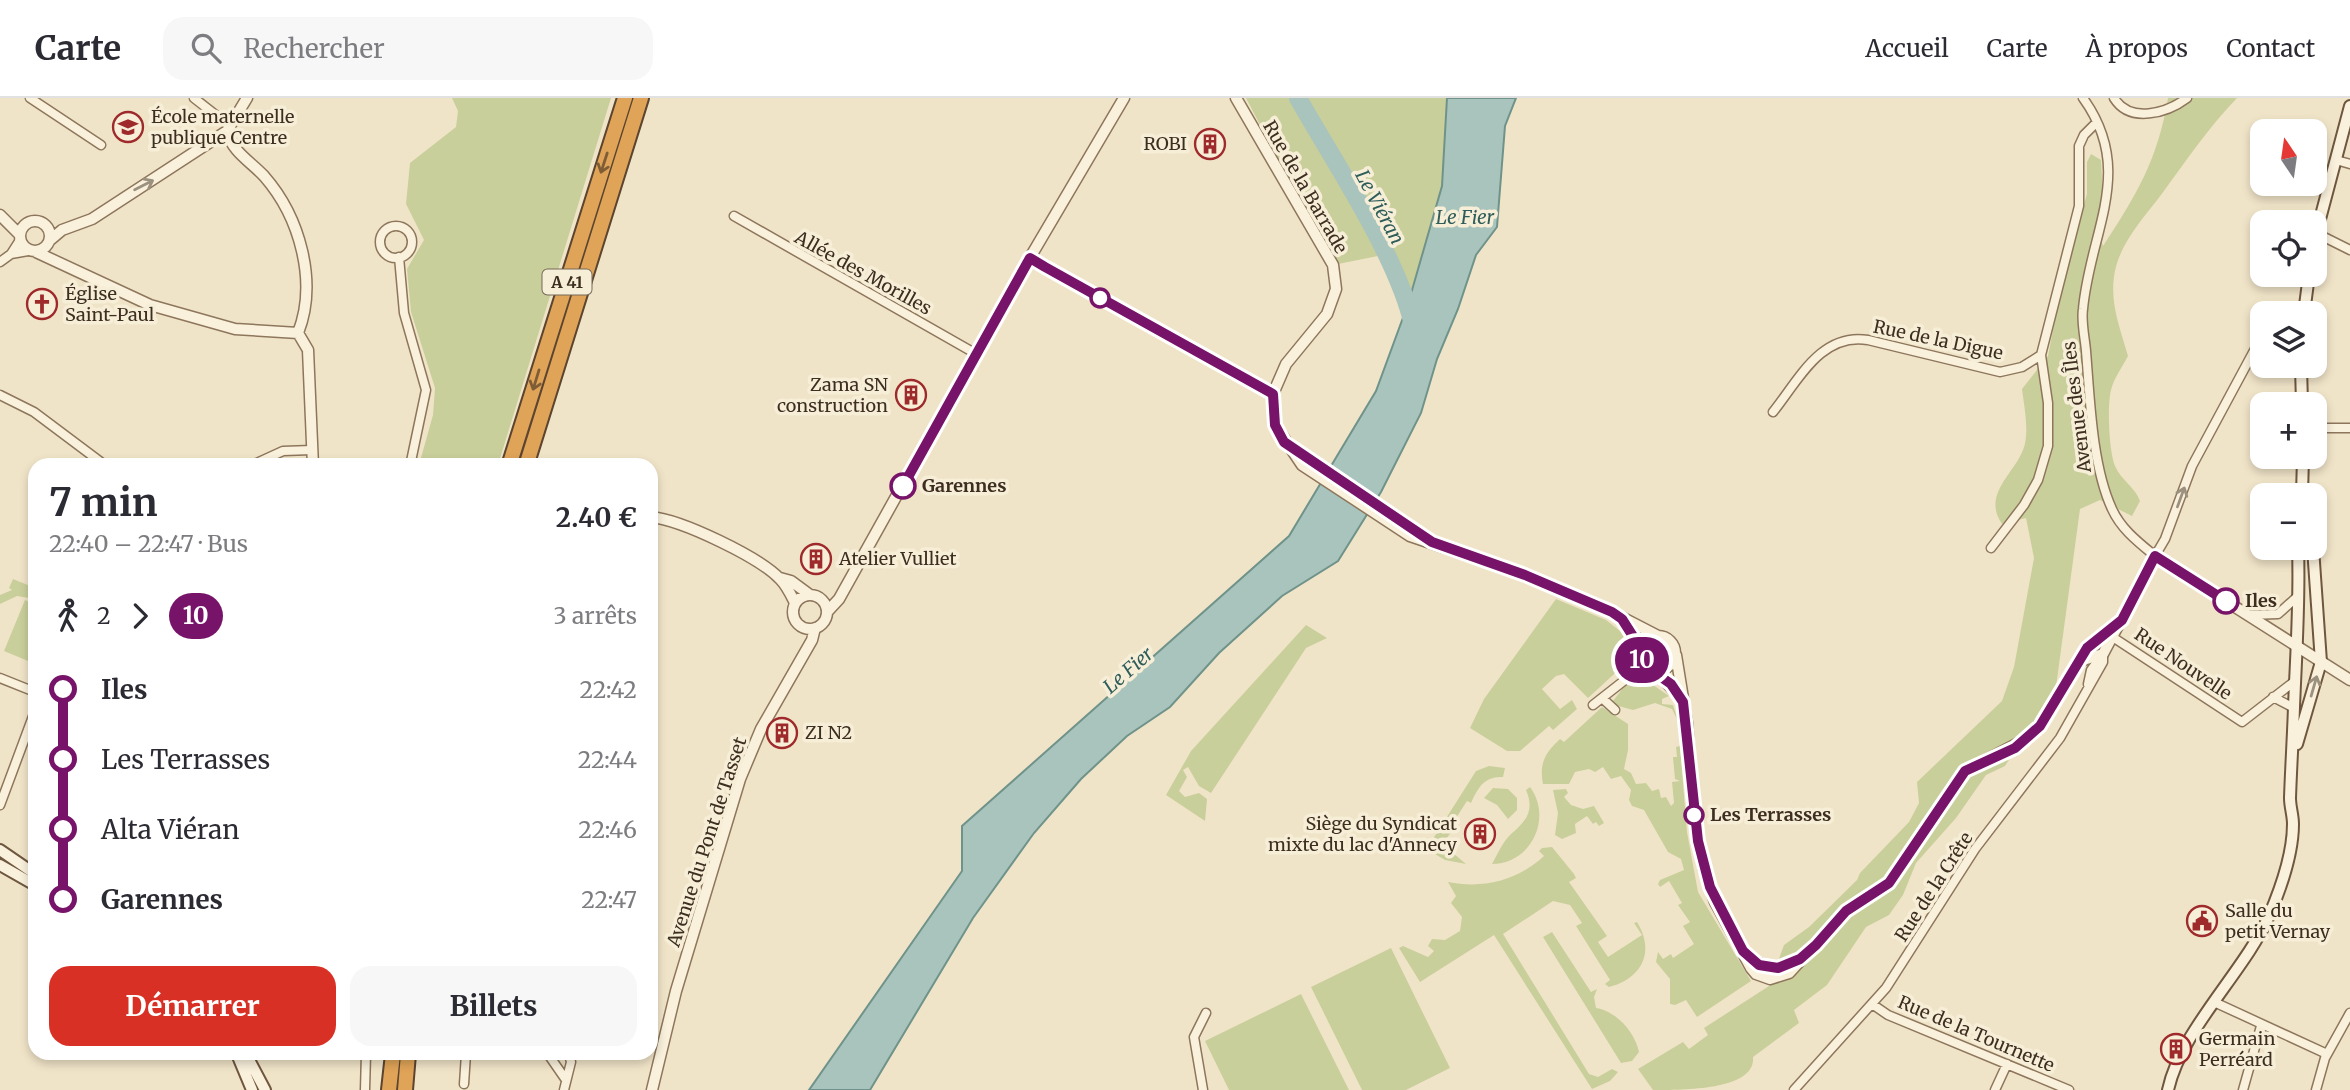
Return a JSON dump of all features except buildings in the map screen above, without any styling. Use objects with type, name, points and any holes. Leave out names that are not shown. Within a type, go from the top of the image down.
[{"type":"highway","name":"A 41","points":[[512,458],[625,98]]},
{"type":"highway","name":"A 41","points":[[528,458],[641,98]]},
{"type":"highway","points":[[389,1090],[392,1060]]},
{"type":"highway","points":[[405,1090],[408,1060]]},
{"type":"main road","points":[[2323,210],[2350,106]]},
{"type":"main road","points":[[2168,1090],[2174,1071],[2214,1002],[2237,965],[2254,946],[2279,890],[2292,836],[2290,798],[2298,648],[2298,560]]},
{"type":"main road","points":[[2293,757],[2321,662],[2314,560]]},
{"type":"main road","points":[[0,850],[28,869]]},
{"type":"main road","points":[[0,865],[28,881]]},
{"type":"main road","points":[[240,1060],[252,1090]]},
{"type":"main road","points":[[249,1060],[265,1090]]},
{"type":"street","points":[[30,98],[102,145]]},
{"type":"street","points":[[194,98],[229,129],[233,147],[282,199],[295,225],[301,248],[307,304],[298,333],[307,350],[312,458]]},
{"type":"street","points":[[11,254],[32,251],[49,243],[62,230],[87,222],[229,129],[247,98]]},
{"type":"street","points":[[800,626],[816,628],[825,620],[827,612],[845,586],[978,355],[1030,258],[1124,98]]},
{"type":"street","name":"Rue de la Barrade","points":[[1236,98],[1333,264],[1336,276],[1336,289],[1327,314],[1286,364],[1273,394]]},
{"type":"street","name":"Avenue des Îles","points":[[2083,98],[2097,122],[2107,148],[2110,173],[2082,310],[2100,476],[2112,511],[2126,532],[2155,556],[2350,680]]},
{"type":"street","points":[[2114,98],[2126,110],[2146,113],[2165,110],[2187,98]]},
{"type":"street","points":[[1992,548],[2024,505],[2038,480],[2048,446],[2048,403],[2041,355],[2079,206],[2079,146],[2084,135],[2097,122]]},
{"type":"street","points":[[2336,160],[2350,164]]},
{"type":"street","name":"Allée des Morilles","points":[[734,216],[978,355]]},
{"type":"street","points":[[4,218],[46,223],[62,230]]},
{"type":"street","points":[[4,218],[32,251],[150,305],[235,329],[298,333]]},
{"type":"street","points":[[0,262],[11,254],[31,222]]},
{"type":"street","points":[[46,223],[55,261]]},
{"type":"street","points":[[391,226],[405,229],[411,237],[408,252],[399,257],[389,256],[380,246],[381,236],[391,226]]},
{"type":"street","points":[[2327,240],[2350,250]]},
{"type":"street","points":[[399,257],[404,313],[426,390],[412,458]]},
{"type":"street","points":[[1030,258],[1273,394],[1275,425],[1284,442],[1320,472],[1396,524],[1432,542],[1525,575],[1598,605],[1672,642],[1683,702],[1694,815],[1704,869],[1716,902],[1751,968],[1763,978],[1780,978],[1789,973],[1846,911],[1889,883],[1965,771],[2028,738],[2051,710],[2094,643],[2110,635],[2122,620],[2165,539],[2192,466],[2250,358]]},
{"type":"street","name":"Rue de la Digue","points":[[1773,412],[1820,353],[1846,339],[1868,340],[2000,372],[2022,367],[2041,355]]},
{"type":"street","points":[[0,395],[34,412],[95,458]]},
{"type":"street","points":[[2327,428],[2350,428]]},
{"type":"street","points":[[268,458],[283,451],[312,450]]},
{"type":"street","points":[[658,518],[673,520],[693,528],[780,578],[791,581],[814,596],[827,612]]},
{"type":"street","points":[[780,578],[795,603],[793,616],[800,626],[804,654]]},
{"type":"street","points":[[795,603],[845,586]]},
{"type":"street","points":[[2247,615],[2264,617],[2281,613],[2293,603],[2298,593]]},
{"type":"street","points":[[1622,619],[1644,665],[1656,671],[1683,702]]},
{"type":"street","name":"Avenue du Pont de Tasset","points":[[652,1090],[676,990],[740,779],[761,729],[816,628]]},
{"type":"street","name":"Rue de la Crête","points":[[1794,1090],[1872,1004],[1902,966],[1975,849],[2060,738],[2086,690],[2091,670],[2103,654],[2110,635]]},
{"type":"street","name":"Rue Nouvelle","points":[[2110,635],[2242,722],[2295,681]]},
{"type":"street","points":[[1640,652],[1646,640],[1658,636]]},
{"type":"street","points":[[2080,661],[2103,654],[2094,643]]},
{"type":"street","points":[[1656,671],[1669,667],[1676,655]]},
{"type":"street","points":[[1593,705],[1644,665]]},
{"type":"street","points":[[0,678],[28,689]]},
{"type":"street","points":[[2273,697],[2294,708]]},
{"type":"street","points":[[1602,698],[1615,710]]},
{"type":"street","points":[[0,805],[28,730]]},
{"type":"street","points":[[2214,1002],[2261,1026],[2327,1054]]},
{"type":"street","name":"Rue de la Tournette","points":[[1872,1004],[1888,1015],[2069,1090]]},
{"type":"street","points":[[1203,1090],[1194,1037],[1206,1013]]},
{"type":"street","points":[[2316,1090],[2327,1054],[2350,1013]]},
{"type":"street","points":[[2243,1090],[2261,1026]]},
{"type":"street","points":[[365,1090],[366,1060]]},
{"type":"street","points":[[464,1084],[466,1060]]},
{"type":"street","points":[[552,1060],[566,1080]]},
{"type":"street","points":[[564,1090],[570,1060]]},
{"type":"street","points":[[1995,1090],[2007,1065]]},
{"type":"green space","points":[[452,98],[611,98],[500,458],[421,458],[433,415],[435,388],[411,312],[407,269],[424,240],[406,204],[410,163],[456,127],[458,111]]},
{"type":"green space","points":[[1246,98],[1447,98],[1442,186],[1408,301],[1383,255],[1333,265]]},
{"type":"green space","points":[[2168,98],[2237,98],[2139,223],[2116,265],[2114,297],[2128,356],[2111,390],[2110,440],[2115,466],[2140,501],[2132,516],[2100,500],[2080,509],[2056,687],[2005,766],[1986,775],[1956,818],[1916,863],[1903,895],[1889,915],[1866,927],[1827,985],[1794,1010],[1799,1023],[1753,1057],[1751,1068],[1731,1082],[1699,1088],[1653,1090],[1638,1069],[1683,1042],[1689,1049],[1708,1035],[1704,1028],[1769,986],[1784,945],[1809,927],[1857,880],[1860,873],[1909,822],[1919,803],[1917,782],[2002,701],[2014,667],[2034,558],[2026,518],[2002,524],[1995,504],[1997,494],[2025,443],[2026,419],[2022,389],[2048,356],[2064,272],[2087,194],[2087,162],[2091,154],[2101,160],[2103,199],[2097,226],[2103,246],[2126,210],[2152,158]]},
{"type":"green space","points":[[13,579],[28,585],[28,598],[17,596],[0,604],[0,595],[12,590],[9,588]]},
{"type":"green space","points":[[1556,599],[1606,620],[1620,631],[1628,645],[1625,664],[1588,698],[1564,674],[1556,676],[1542,689],[1560,709],[1572,700],[1577,709],[1553,730],[1549,726],[1520,751],[1507,751],[1470,728],[1484,699]]},
{"type":"green space","points":[[25,600],[28,601],[28,661],[4,651]]},
{"type":"green space","points":[[1306,625],[1327,638],[1306,648],[1211,793],[1199,786],[1188,767],[1183,770],[1187,777],[1179,791],[1185,797],[1199,793],[1207,799],[1205,821],[1166,795],[1191,751]]},
{"type":"green space","points":[[1654,643],[1662,643],[1668,653],[1662,663],[1654,663],[1648,657],[1648,649]]},
{"type":"green space","points":[[1640,676],[1669,696],[1662,699],[1662,704],[1673,705],[1678,721],[1672,709],[1655,703],[1633,710],[1615,705],[1613,701],[1623,688]]},
{"type":"green space","points":[[1602,707],[1628,724],[1628,750],[1624,769],[1631,773],[1636,784],[1646,783],[1652,791],[1659,789],[1661,798],[1666,797],[1671,806],[1674,803],[1672,782],[1680,781],[1675,779],[1673,757],[1677,757],[1676,747],[1680,746],[1687,832],[1698,892],[1751,981],[1697,1017],[1686,1000],[1675,1005],[1670,1004],[1670,979],[1656,962],[1658,952],[1663,959],[1671,954],[1673,958],[1694,944],[1683,926],[1690,922],[1678,905],[1682,903],[1669,881],[1660,887],[1658,884],[1660,880],[1684,870],[1681,859],[1668,852],[1644,810],[1632,806],[1629,800],[1631,790],[1621,776],[1611,779],[1603,767],[1595,772],[1589,769],[1575,772],[1569,784],[1543,784],[1544,759],[1550,749],[1560,739],[1564,742]]},
{"type":"green space","points":[[1489,766],[1505,768],[1503,777],[1486,781],[1471,803],[1467,801],[1456,818],[1459,820],[1445,841],[1457,849],[1453,853],[1466,864],[1445,860],[1430,851],[1431,842],[1476,771]]},
{"type":"green space","points":[[1530,787],[1537,799],[1539,812],[1534,837],[1518,856],[1506,862],[1492,864],[1505,840],[1528,815],[1530,804],[1526,790]]},
{"type":"green space","points":[[1493,788],[1508,789],[1517,798],[1517,810],[1508,819],[1497,805],[1484,798]]},
{"type":"green space","points":[[1566,789],[1568,793],[1564,797],[1571,805],[1583,809],[1594,806],[1604,823],[1599,826],[1596,822],[1593,824],[1587,816],[1575,824],[1576,833],[1562,839],[1555,835],[1558,813],[1553,790]]},
{"type":"green space","points":[[1552,847],[1574,874],[1576,878],[1569,882],[1607,936],[1598,942],[1608,957],[1642,935],[1634,923],[1637,922],[1642,933],[1645,943],[1645,953],[1638,970],[1621,983],[1609,987],[1605,984],[1610,980],[1576,926],[1582,923],[1570,905],[1553,901],[1503,934],[1589,1074],[1598,1077],[1612,1069],[1618,1072],[1610,1081],[1592,1089],[1494,935],[1420,982],[1399,948],[1403,946],[1428,957],[1434,951],[1428,946],[1432,939],[1445,940],[1460,931],[1462,917],[1451,903],[1456,896],[1448,882],[1487,883],[1511,877],[1534,865],[1544,856],[1539,851],[1542,848]]},
{"type":"green space","points":[[1552,932],[1591,992],[1597,989],[1594,997],[1596,1008],[1611,1013],[1629,1030],[1639,1052],[1632,1061],[1621,1063],[1543,937]]},
{"type":"green space","points":[[1391,948],[1450,1068],[1406,1090],[1362,1090],[1311,987]]},
{"type":"green space","points":[[1301,994],[1349,1090],[1229,1090],[1205,1041]]},
{"type":"water","name":"Le Fier","points":[[1447,98],[1516,98],[1505,126],[1497,227],[1476,255],[1458,309],[1437,359],[1421,413],[1381,492],[1338,561],[1282,596],[1219,653],[1170,707],[1127,736],[1081,779],[1034,833],[973,918],[870,1090],[809,1090],[962,871],[962,826],[1289,536],[1376,391],[1408,304],[1442,186]]},
{"type":"waterway","name":"Le Viéran","points":[[1298,98],[1379,239],[1405,298],[1413,325]]},
{"type":"bus line","name":"10","points":[[903,486],[1012,295],[1030,258],[1273,394],[1275,425],[1284,442],[1432,542],[1525,575],[1598,605],[1622,619],[1636,641],[1644,665],[1671,684],[1683,702],[1694,815],[1704,869],[1723,917],[1743,951],[1759,965],[1768,968],[1778,968],[1800,959],[1846,911],[1889,883],[1902,868],[1953,785],[1965,771],[2015,748],[2040,726],[2087,648],[2108,634],[2122,620],[2155,556],[2226,601]]},
{"type":"place","name":"École maternelle publique Centre","points":[[128,127]]},
{"type":"place","name":"ROBI","points":[[1210,144]]},
{"type":"place","name":"Église Saint-Paul","points":[[42,304]]},
{"type":"place","name":"Zama SN construction","points":[[911,395]]},
{"type":"place","name":"Garennes","points":[[903,486]]},
{"type":"place","name":"Atelier Vulliet","points":[[816,559]]},
{"type":"place","name":"Iles","points":[[2226,601]]},
{"type":"place","name":"ZI N2","points":[[782,733]]},
{"type":"place","name":"Les Terrasses","points":[[1694,815]]},
{"type":"place","name":"Siège du Syndicat mixte du lac d'Annecy","points":[[1480,834]]},
{"type":"place","name":"Salle du petit Vernay","points":[[2202,921]]},
{"type":"place","name":"Germain Perréard","points":[[2176,1049]]}]
